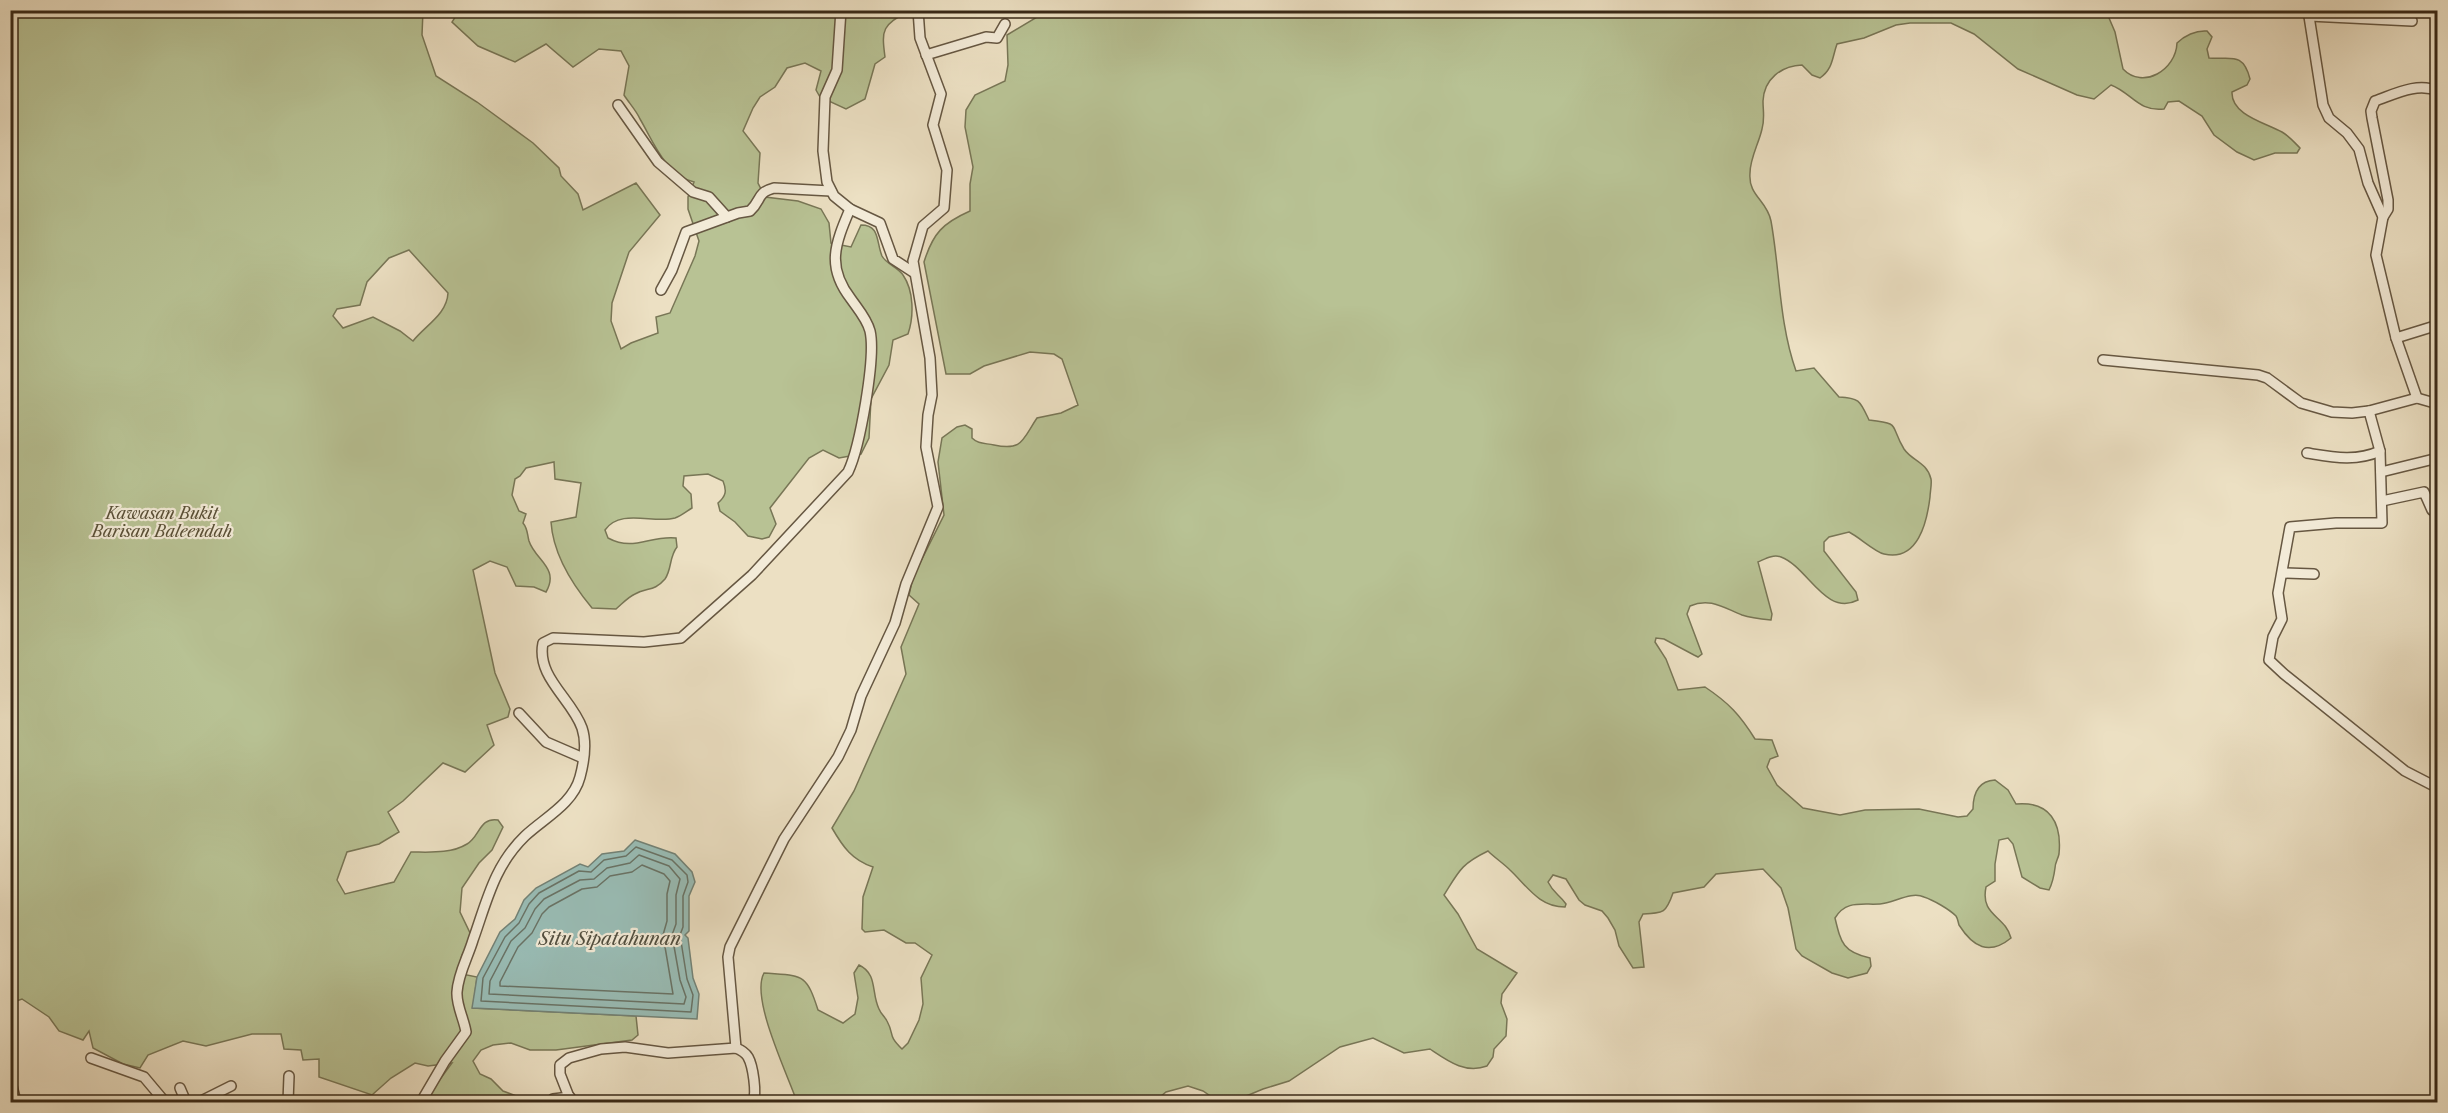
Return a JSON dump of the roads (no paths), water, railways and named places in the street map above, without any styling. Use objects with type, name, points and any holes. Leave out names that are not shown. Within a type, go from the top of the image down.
[{"type":"street","points":[[841,10],[837,70],[825,97],[823,151],[827,182],[831,191],[850,209],[880,223],[893,259],[913,272]]},
{"type":"street","points":[[736,1048],[728,957],[730,947],[784,839],[838,757],[851,730],[861,696],[895,623],[906,584],[938,507],[926,447],[932,395],[930,358],[922,305],[913,272],[913,255],[922,226],[941,212],[946,198],[946,166],[933,125],[941,94],[918,29],[918,10]]},
{"type":"street","points":[[2383,217],[2368,183],[2359,148],[2347,133],[2329,118],[2323,105],[2309,13],[2412,21]]},
{"type":"street","points":[[926,55],[986,37],[997,38],[1005,24]]},
{"type":"street","points":[[2417,398],[2396,338],[2376,255],[2383,217],[2388,209],[2388,200],[2372,118],[2372,107],[2375,101],[2408,90],[2423,87],[2438,91]]},
{"type":"street","points":[[618,105],[658,162],[693,192],[710,197],[728,217]]},
{"type":"street","points":[[661,290],[672,270],[684,234],[693,228],[750,211],[762,192],[774,188],[831,191]]},
{"type":"street","points":[[421,1102],[445,1061],[466,1032],[457,994],[459,978],[481,911],[501,865],[524,837],[575,792],[585,747],[582,729],[545,667],[541,653],[543,643],[553,638],[644,642],[671,640],[688,634],[765,562],[848,472],[854,461],[872,353],[868,324],[841,287],[835,272],[836,251],[842,227],[850,209]]},
{"type":"street","points":[[2396,338],[2438,325]]},
{"type":"street","points":[[2103,360],[2258,375],[2267,378],[2301,403],[2332,412],[2369,411],[2417,398],[2438,404]]},
{"type":"street","points":[[2369,411],[2380,451],[2383,520],[2379,525],[2336,523],[2290,527],[2278,593],[2282,619],[2272,637],[2269,660],[2405,771],[2438,788]]},
{"type":"street","points":[[2307,453],[2350,459],[2371,456],[2380,451]]},
{"type":"street","points":[[2381,472],[2438,458]]},
{"type":"street","points":[[2382,501],[2424,492],[2431,509],[2438,510]]},
{"type":"street","points":[[2283,573],[2314,574]]},
{"type":"street","points":[[519,713],[546,742],[583,758]]},
{"type":"street","points":[[553,1099],[570,1100],[559,1070],[560,1065],[569,1058],[601,1049],[625,1047],[668,1053],[736,1048],[747,1055],[750,1062],[755,1098],[753,1102]]},
{"type":"street","points":[[91,1058],[144,1077],[165,1102]]},
{"type":"street","points":[[288,1102],[290,1076]]},
{"type":"street","points":[[10,1078],[16,1102]]},
{"type":"street","points":[[199,1102],[231,1086]]},
{"type":"street","points":[[180,1088],[186,1102]]},
{"type":"water","name":"Situ Sipatahunan","points":[[635,840],[675,854],[692,872],[695,882],[689,896],[689,931],[685,935],[688,938],[693,978],[699,994],[697,1019],[472,1008],[477,977],[500,932],[515,919],[524,900],[536,888],[580,864],[588,867],[602,854],[624,851]]},
{"type":"park label","name":"Kawasan Bukit Barisan Baleendah","points":[[162,522]]}]
